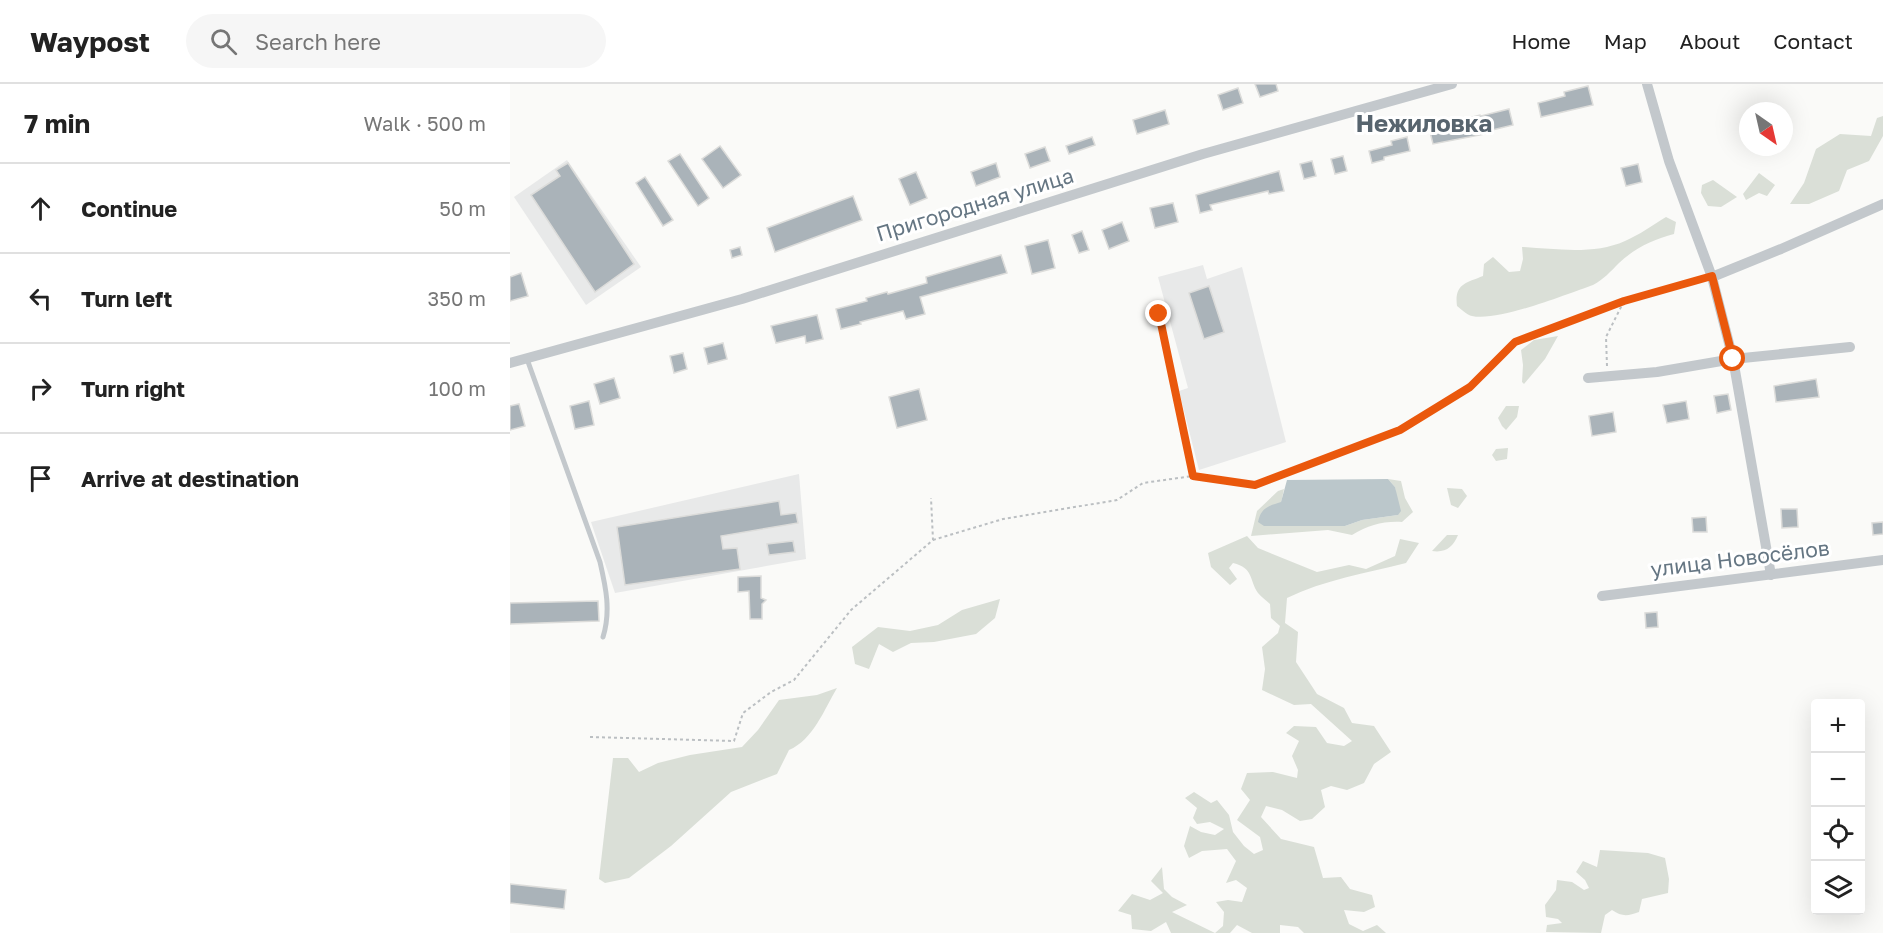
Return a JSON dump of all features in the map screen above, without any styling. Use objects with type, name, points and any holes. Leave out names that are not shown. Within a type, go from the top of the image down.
[{"type":"street","name":"Пригородная улица","points":[[510,363],[742,299],[1203,154],[1452,84]]},
{"type":"street","points":[[1647,84],[1669,161],[1712,276],[1733,359],[1771,575]]},
{"type":"street","points":[[1712,276],[1781,249],[1883,204]]},
{"type":"street","points":[[1588,378],[1657,372],[1733,359],[1850,347]]},
{"type":"street","name":"улица Новосёлов","points":[[1602,596],[1883,560]]},
{"type":"lane","points":[[527,359],[600,562],[608,597],[607,624],[603,637]]},
{"type":"path","points":[[590,737],[734,741],[743,713],[771,692],[794,680],[851,610],[933,540],[1003,519],[1117,500],[1143,483],[1193,476],[1255,485],[1400,430],[1470,387],[1515,342],[1624,301],[1712,276]]},
{"type":"path","points":[[1607,376],[1606,337],[1624,301]]},
{"type":"path","points":[[1159,314],[1193,476]]},
{"type":"path","points":[[932,498],[933,540]]},
{"type":"shaded area","points":[[1883,116],[1883,136],[1869,161],[1847,170],[1839,191],[1809,204],[1790,204],[1804,183],[1816,149],[1840,134],[1871,136],[1877,118]]},
{"type":"shaded area","points":[[567,160],[641,267],[586,305],[514,197]]},
{"type":"shaded area","points":[[1759,173],[1775,185],[1767,196],[1759,193],[1746,200],[1743,194]]},
{"type":"shaded area","points":[[1713,180],[1737,197],[1721,207],[1708,206],[1701,193],[1702,185]]},
{"type":"shaded area","points":[[1666,217],[1676,222],[1674,234],[1652,241],[1638,249],[1593,285],[1498,315],[1472,316],[1457,306],[1459,289],[1483,276],[1484,264],[1493,257],[1509,272],[1520,271],[1523,259],[1522,247],[1575,250],[1601,248],[1630,239]]},
{"type":"shaded area","points":[[1203,265],[1207,279],[1242,267],[1286,442],[1199,470],[1179,391],[1188,388],[1158,277]]},
{"type":"shaded area","points":[[1558,336],[1545,359],[1524,384],[1522,382],[1521,350],[1534,340]]},
{"type":"shaded area","points":[[1506,406],[1519,406],[1517,417],[1506,430],[1498,418]]},
{"type":"shaded area","points":[[1508,448],[1507,459],[1496,461],[1492,455],[1496,449]]},
{"type":"shaded area","points":[[799,474],[806,559],[615,593],[591,522]]},
{"type":"shaded area","points":[[1388,479],[1401,481],[1405,498],[1413,512],[1402,522],[1376,524],[1352,535],[1328,530],[1251,536],[1257,511],[1278,491],[1284,489],[1281,503],[1264,526],[1345,526],[1362,520],[1398,515],[1395,487]]},
{"type":"shaded area","points":[[1388,479],[1395,487],[1401,511],[1398,515],[1362,520],[1345,526],[1264,526],[1258,522],[1266,508],[1281,502],[1287,480]]},
{"type":"shaded area","points":[[1447,488],[1462,489],[1467,496],[1458,508],[1451,505]]},
{"type":"shaded area","points":[[1447,535],[1458,535],[1448,548],[1432,551]]},
{"type":"shaded area","points":[[1247,536],[1258,548],[1317,572],[1349,565],[1366,569],[1395,556],[1400,539],[1419,543],[1406,563],[1330,582],[1287,598],[1285,623],[1298,632],[1296,662],[1317,694],[1344,708],[1352,723],[1374,726],[1391,752],[1374,764],[1364,783],[1347,790],[1331,786],[1321,790],[1325,807],[1312,819],[1300,821],[1282,810],[1266,806],[1261,817],[1281,839],[1314,847],[1323,878],[1341,877],[1350,889],[1372,895],[1375,907],[1364,912],[1344,910],[1349,924],[1363,931],[1377,925],[1386,933],[1304,933],[1298,927],[1280,925],[1280,933],[1252,933],[1237,925],[1230,933],[1215,933],[1223,926],[1224,912],[1216,902],[1228,900],[1242,902],[1247,888],[1236,880],[1226,883],[1236,861],[1227,849],[1202,851],[1189,858],[1184,846],[1190,826],[1201,832],[1215,835],[1224,829],[1210,822],[1197,824],[1193,818],[1197,808],[1185,798],[1194,792],[1211,803],[1217,800],[1229,815],[1233,832],[1254,854],[1263,850],[1260,837],[1237,820],[1250,800],[1241,789],[1247,773],[1273,772],[1297,778],[1298,770],[1292,756],[1299,741],[1286,733],[1294,726],[1316,727],[1327,743],[1344,746],[1352,741],[1311,704],[1294,705],[1262,690],[1265,669],[1262,647],[1278,633],[1280,626],[1271,618],[1270,604],[1258,593],[1248,571],[1233,563],[1229,568],[1237,579],[1230,585],[1211,567],[1208,553]]},
{"type":"shaded area","points":[[1000,599],[995,618],[976,634],[934,642],[911,643],[893,652],[879,644],[869,669],[855,664],[852,647],[878,627],[910,631],[938,625],[962,610]]},
{"type":"shaded area","points":[[837,688],[817,724],[805,739],[789,750],[777,774],[731,792],[671,846],[629,878],[605,883],[599,879],[613,758],[628,758],[639,772],[658,763],[690,755],[742,747],[758,730],[779,700],[817,695]]},
{"type":"shaded area","points":[[1600,850],[1648,853],[1665,858],[1669,879],[1668,893],[1642,899],[1639,912],[1622,915],[1612,910],[1605,915],[1601,933],[1546,932],[1547,925],[1562,923],[1558,919],[1546,917],[1545,905],[1556,890],[1557,880],[1572,882],[1584,890],[1589,888],[1585,880],[1576,872],[1583,861],[1597,867]]},
{"type":"shaded area","points":[[1162,867],[1164,889],[1172,897],[1187,905],[1172,912],[1215,933],[1171,933],[1166,922],[1151,931],[1132,929],[1131,915],[1118,911],[1132,894],[1150,900],[1163,893],[1151,881]]},
{"type":"building","points":[[1255,84],[1276,84],[1278,91],[1260,97]]},
{"type":"building","points":[[1588,86],[1593,105],[1541,117],[1538,103],[1565,96],[1564,92]]},
{"type":"building","points":[[1238,88],[1243,103],[1223,110],[1218,95]]},
{"type":"building","points":[[1509,109],[1513,125],[1484,132],[1485,134],[1433,144],[1429,128]]},
{"type":"building","points":[[1165,110],[1169,124],[1137,134],[1133,120]]},
{"type":"building","points":[[1092,137],[1095,145],[1069,154],[1066,146]]},
{"type":"building","points":[[1407,137],[1410,151],[1384,157],[1384,160],[1372,163],[1369,151],[1392,145],[1391,141]]},
{"type":"building","points":[[720,146],[741,175],[723,188],[702,159]]},
{"type":"building","points":[[1045,147],[1050,161],[1030,168],[1025,154]]},
{"type":"building","points":[[680,154],[709,198],[698,206],[668,161]]},
{"type":"building","points":[[1343,156],[1347,171],[1335,174],[1331,159]]},
{"type":"building","points":[[1312,161],[1316,176],[1304,179],[1300,164]]},
{"type":"building","points":[[568,163],[634,264],[595,292],[531,195],[560,176],[556,170]]},
{"type":"building","points":[[996,163],[1000,177],[976,186],[971,172]]},
{"type":"building","points":[[1638,164],[1642,182],[1626,186],[1621,168]]},
{"type":"building","points":[[1279,171],[1284,191],[1269,194],[1268,191],[1210,205],[1212,210],[1200,213],[1196,195]]},
{"type":"building","points":[[916,172],[927,198],[910,205],[899,179]]},
{"type":"building","points":[[645,177],[673,220],[663,226],[636,183]]},
{"type":"building","points":[[853,196],[862,220],[775,252],[767,228]]},
{"type":"building","points":[[1173,203],[1178,222],[1155,228],[1150,208]]},
{"type":"building","points":[[1122,222],[1129,241],[1109,249],[1102,230]]},
{"type":"building","points":[[1082,231],[1089,250],[1079,253],[1072,235]]},
{"type":"building","points":[[1048,240],[1055,268],[1032,274],[1025,246]]},
{"type":"building","points":[[740,247],[742,255],[732,258],[730,250]]},
{"type":"building","points":[[1001,255],[1007,273],[920,297],[925,314],[906,319],[903,311],[841,329],[836,309],[867,301],[866,298],[887,292],[888,294],[927,283],[926,277]]},
{"type":"building","points":[[521,273],[528,296],[510,301],[510,277]]},
{"type":"building","points":[[1209,286],[1224,332],[1204,339],[1189,293]]},
{"type":"building","points":[[817,315],[823,339],[806,343],[805,336],[776,343],[771,326]]},
{"type":"building","points":[[723,343],[727,359],[708,364],[704,348]]},
{"type":"building","points":[[683,353],[687,369],[674,373],[670,356]]},
{"type":"building","points":[[614,378],[620,398],[600,404],[594,384]]},
{"type":"building","points":[[1816,379],[1819,397],[1776,402],[1774,386]]},
{"type":"building","points":[[919,389],[927,420],[897,428],[889,397]]},
{"type":"building","points":[[1728,394],[1731,410],[1717,413],[1714,396]]},
{"type":"building","points":[[589,401],[594,425],[575,429],[570,406]]},
{"type":"building","points":[[1686,401],[1689,419],[1667,423],[1663,405]]},
{"type":"building","points":[[519,404],[525,426],[510,430],[510,406]]},
{"type":"building","points":[[1613,412],[1616,432],[1592,436],[1589,416]]},
{"type":"building","points":[[779,501],[781,515],[796,513],[798,523],[721,536],[723,549],[737,548],[740,569],[625,585],[617,527]]},
{"type":"building","points":[[1781,509],[1797,509],[1798,527],[1782,528]]},
{"type":"building","points":[[1706,517],[1707,532],[1693,532],[1692,518]]},
{"type":"building","points":[[1883,522],[1883,534],[1873,535],[1872,523]]},
{"type":"building","points":[[793,541],[795,552],[769,555],[767,544]]},
{"type":"building","points":[[761,576],[761,598],[766,600],[762,604],[762,619],[750,619],[749,591],[738,592],[738,577]]},
{"type":"building","points":[[598,601],[599,621],[510,624],[510,603]]},
{"type":"building","points":[[1657,612],[1658,627],[1646,628],[1645,613]]},
{"type":"building","points":[[510,884],[566,890],[564,909],[510,903]]},
{"type":"district","name":"Нежиловка","points":[[1424,124]]},
{"type":"route","points":[[1159,314],[1193,476],[1255,485],[1400,430],[1470,387],[1515,342],[1624,301],[1712,276],[1733,359]]}]
